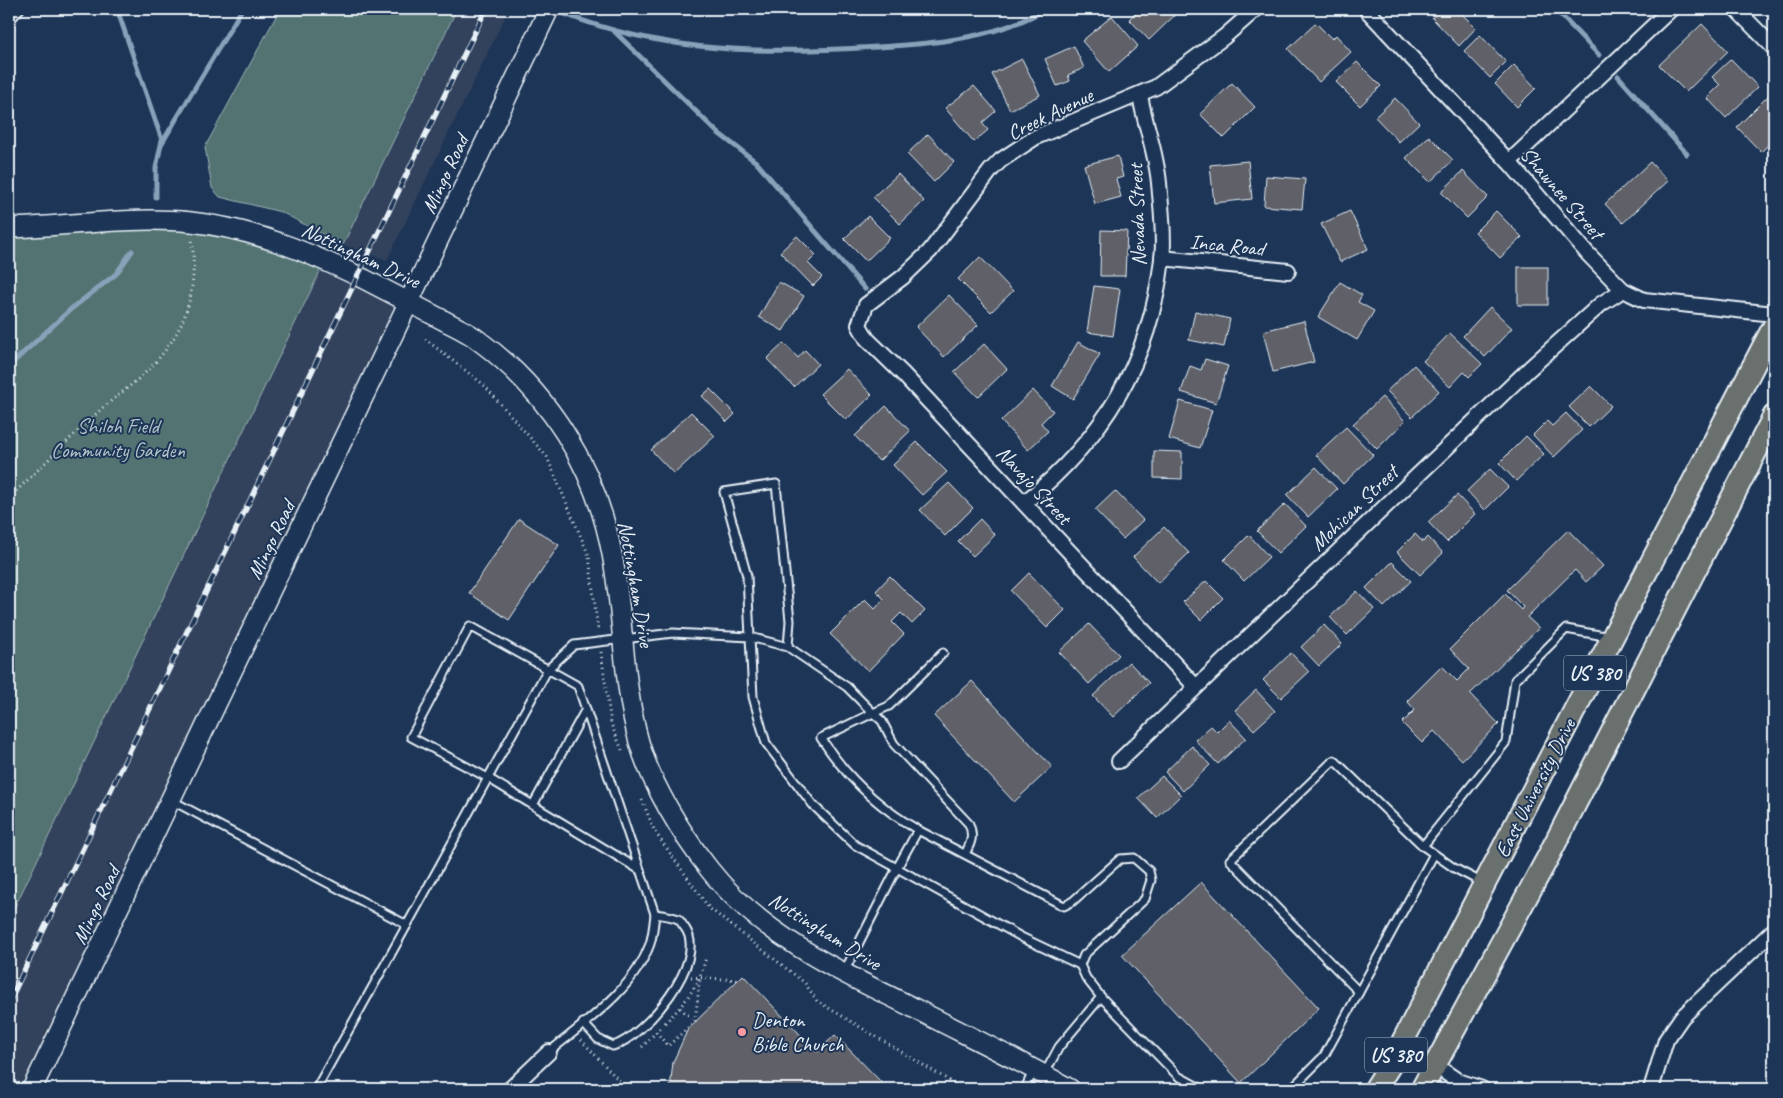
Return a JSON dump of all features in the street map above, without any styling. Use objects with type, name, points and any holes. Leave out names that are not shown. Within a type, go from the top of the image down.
[{"type":"main road","name":"East University Drive","points":[[1375,1089],[1392,1062],[1774,326]]},
{"type":"main road","name":"East University Drive","points":[[1422,1089],[1552,850],[1774,416]]},
{"type":"street","name":"Mingo Road","points":[[32,1089],[549,9]]},
{"type":"street","name":"Creek Avenue","points":[[866,306],[903,277],[930,251],[990,170],[1001,160],[1036,137],[1156,87],[1201,54],[1256,9]]},
{"type":"street","name":"Shawnee Street","points":[[1366,9],[1509,162],[1588,254],[1623,290],[1644,300],[1774,314]]},
{"type":"street","points":[[1509,162],[1671,9]]},
{"type":"street","points":[[1736,9],[1774,48]]},
{"type":"street","name":"Nevada Street","points":[[1024,503],[1076,456],[1107,415],[1140,352],[1148,330],[1162,258],[1155,150],[1144,118],[1140,95]]},
{"type":"street","name":"Nottingham Drive","points":[[9,228],[162,220],[190,222],[251,233],[285,243],[410,302],[477,339],[528,385],[562,426],[586,468],[612,551],[630,697],[640,743],[660,792],[707,867],[734,898],[778,933],[844,972],[1070,1089]]},
{"type":"street","name":"Inca Road","points":[[1162,258],[1288,271]]},
{"type":"street","name":"Mohican Street","points":[[1119,761],[1528,369],[1601,304],[1623,290]]},
{"type":"street","name":"Navajo Street","points":[[866,306],[859,324],[867,340],[903,374],[1196,687]]},
{"type":"street","points":[[1651,1089],[1666,1040],[1682,1017],[1774,930]]},
{"type":"street","points":[[510,1089],[549,1052]]},
{"type":"street","points":[[1436,1066],[1458,1081],[1482,1089]]},
{"type":"lane","points":[[9,21],[20,9]]},
{"type":"lane","points":[[788,648],[790,621],[776,484],[724,492],[747,576],[753,697],[766,743],[813,805],[855,845],[1023,938],[1080,965],[1086,978],[1101,997],[1178,1076],[1202,1089]]},
{"type":"lane","points":[[549,1052],[610,1001],[634,975],[650,944],[655,914],[578,686],[470,626],[411,737],[488,778],[640,870]]},
{"type":"lane","points":[[1423,846],[1506,742],[1515,680],[1566,629],[1613,638]]},
{"type":"lane","points":[[316,1089],[548,669],[574,645],[673,633],[750,637],[788,648],[848,687],[882,720],[894,744],[970,824],[972,842],[965,854]]},
{"type":"lane","points":[[943,653],[889,706],[820,738],[836,763],[878,804],[918,830],[1064,906],[1073,901],[1120,859],[1134,858],[1149,871],[1151,880],[1145,899],[1084,956],[1080,965]]},
{"type":"lane","points":[[533,805],[586,709]]},
{"type":"lane","points":[[1359,992],[1230,860],[1334,760],[1423,846],[1485,884]]},
{"type":"lane","points":[[171,800],[407,925]]},
{"type":"lane","points":[[844,972],[918,830]]},
{"type":"lane","points":[[1291,1089],[1324,1056],[1434,854]]},
{"type":"lane","points":[[583,1023],[598,1039],[613,1046],[625,1043],[649,1022],[678,985],[689,957],[690,934],[679,920],[655,914]]},
{"type":"lane","points":[[1024,1089],[1101,997]]},
{"type":"path","points":[[9,498],[97,413],[150,368],[173,341],[190,302],[195,269],[190,222]]},
{"type":"path","points":[[425,339],[484,385],[547,457],[589,556],[611,724],[622,751]]},
{"type":"path","points":[[640,796],[655,832],[709,908],[805,983],[817,1001],[963,1089]]},
{"type":"path","points":[[681,976],[700,979],[738,980]]},
{"type":"path","points":[[656,1032],[668,1046],[695,1022],[700,979]]},
{"type":"path","points":[[680,1008],[695,1022]]},
{"type":"path","points":[[573,1032],[627,1089]]},
{"type":"shaded area","points":[[458,9],[509,9],[387,260],[343,245]]},
{"type":"shaded area","points":[[325,261],[409,302],[32,1089],[9,1089],[9,919]]},
{"type":"green space","points":[[280,9],[457,9],[343,245],[281,212],[220,197],[212,188],[205,147]]},
{"type":"green space","name":"Shiloh Field Community Garden","points":[[162,220],[325,261],[9,919],[9,228]]},
{"type":"building","points":[[1140,9],[1171,9],[1176,14],[1149,40],[1129,19]]},
{"type":"building","points":[[1441,9],[1457,9],[1476,28],[1459,46],[1432,18]]},
{"type":"building","points":[[1112,16],[1138,46],[1109,72],[1082,41]]},
{"type":"building","points":[[1316,23],[1332,39],[1336,35],[1351,52],[1319,82],[1288,49]]},
{"type":"building","points":[[1702,24],[1728,51],[1686,92],[1659,65]]},
{"type":"building","points":[[1480,35],[1506,62],[1490,78],[1464,51]]},
{"type":"building","points":[[1074,46],[1084,68],[1068,75],[1070,81],[1057,86],[1045,59]]},
{"type":"building","points":[[1022,59],[1040,95],[1010,110],[992,74]]},
{"type":"building","points":[[1731,59],[1758,87],[1726,118],[1707,98],[1720,85],[1712,77]]},
{"type":"building","points":[[1357,62],[1381,86],[1360,106],[1336,82]]},
{"type":"building","points":[[1514,65],[1536,88],[1517,107],[1495,84]]},
{"type":"building","points":[[1232,83],[1255,107],[1224,138],[1200,114]]},
{"type":"building","points":[[974,86],[996,111],[982,123],[988,130],[974,142],[945,108]]},
{"type":"building","points":[[1770,94],[1774,99],[1774,139],[1761,152],[1737,127]]},
{"type":"building","points":[[1395,98],[1419,123],[1399,142],[1375,117]]},
{"type":"building","points":[[928,134],[954,162],[934,182],[907,154]]},
{"type":"building","points":[[1429,136],[1453,160],[1430,182],[1406,158]]},
{"type":"building","points":[[1118,156],[1123,177],[1116,179],[1121,197],[1095,204],[1084,165]]},
{"type":"building","points":[[1248,161],[1252,199],[1214,203],[1210,165]]},
{"type":"building","points":[[1650,162],[1668,181],[1623,223],[1605,204]]},
{"type":"building","points":[[1463,171],[1488,197],[1467,218],[1441,192]]},
{"type":"building","points":[[898,174],[924,201],[900,224],[873,197]]},
{"type":"building","points":[[1266,176],[1305,179],[1302,209],[1264,206]]},
{"type":"building","points":[[1350,211],[1368,249],[1340,262],[1321,224]]},
{"type":"building","points":[[1496,211],[1522,237],[1500,258],[1475,232]]},
{"type":"building","points":[[868,216],[890,238],[866,261],[844,239]]},
{"type":"building","points":[[1101,230],[1127,231],[1125,276],[1100,276]]},
{"type":"building","points":[[797,236],[816,255],[808,263],[822,277],[813,286],[780,252]]},
{"type":"building","points":[[980,257],[1013,291],[991,312],[958,279]]},
{"type":"building","points":[[1518,267],[1548,267],[1548,305],[1518,305]]},
{"type":"building","points":[[779,282],[804,296],[783,331],[759,317]]},
{"type":"building","points":[[1340,282],[1362,295],[1358,302],[1374,311],[1357,340],[1318,317]]},
{"type":"building","points":[[1094,286],[1120,289],[1113,336],[1087,332]]},
{"type":"building","points":[[949,295],[978,325],[944,357],[916,327]]},
{"type":"building","points":[[1490,307],[1512,328],[1485,357],[1463,336]]},
{"type":"building","points":[[1195,311],[1230,319],[1224,347],[1189,340]]},
{"type":"building","points":[[1304,321],[1314,362],[1273,372],[1263,331]]},
{"type":"building","points":[[1450,333],[1482,364],[1469,377],[1464,372],[1450,387],[1423,361]]},
{"type":"building","points":[[1078,342],[1100,354],[1073,399],[1052,386]]},
{"type":"building","points":[[784,343],[798,358],[805,350],[818,364],[794,387],[767,359]]},
{"type":"building","points":[[984,344],[1007,369],[978,397],[954,372]]},
{"type":"building","points":[[1205,359],[1228,366],[1216,403],[1181,392],[1190,366],[1201,370]]},
{"type":"building","points":[[1414,365],[1439,391],[1412,417],[1387,391]]},
{"type":"building","points":[[847,369],[872,395],[846,420],[820,394]]},
{"type":"building","points":[[1591,386],[1611,406],[1589,427],[1569,407]]},
{"type":"building","points":[[710,389],[735,414],[727,422],[702,396]]},
{"type":"building","points":[[1033,390],[1053,411],[1041,423],[1048,431],[1028,450],[1001,421]]},
{"type":"building","points":[[1382,397],[1405,421],[1377,449],[1353,424]]},
{"type":"building","points":[[1180,401],[1212,410],[1200,448],[1169,439]]},
{"type":"building","points":[[886,406],[910,431],[879,461],[855,436]]},
{"type":"building","points":[[691,412],[715,436],[674,474],[651,450]]},
{"type":"building","points":[[1566,413],[1582,430],[1554,457],[1533,435],[1547,421],[1552,426]]},
{"type":"building","points":[[1346,427],[1373,455],[1343,484],[1316,455]]},
{"type":"building","points":[[1526,436],[1544,454],[1516,481],[1499,463]]},
{"type":"building","points":[[917,442],[947,472],[922,495],[893,465]]},
{"type":"building","points":[[1154,451],[1182,452],[1182,479],[1154,478]]},
{"type":"building","points":[[1316,467],[1337,489],[1308,517],[1287,495]]},
{"type":"building","points":[[1490,469],[1508,487],[1485,510],[1467,491]]},
{"type":"building","points":[[949,483],[973,508],[945,536],[920,510]]},
{"type":"building","points":[[1115,491],[1143,520],[1123,539],[1095,510]]},
{"type":"building","points":[[1457,495],[1475,514],[1447,542],[1428,522]]},
{"type":"building","points":[[1285,504],[1306,526],[1278,553],[1257,531]]},
{"type":"building","points":[[519,519],[559,545],[509,620],[469,593]]},
{"type":"building","points":[[980,519],[995,535],[973,556],[958,541]]},
{"type":"building","points":[[1164,527],[1189,553],[1158,583],[1133,557]]},
{"type":"building","points":[[1568,530],[1603,566],[1586,582],[1575,570],[1527,617],[1539,628],[1470,694],[1499,724],[1462,760],[1434,731],[1422,743],[1402,723],[1415,710],[1407,701],[1442,666],[1457,681],[1469,669],[1450,649],[1505,594],[1521,610],[1523,607],[1507,590]]},
{"type":"building","points":[[1415,534],[1423,542],[1428,537],[1443,553],[1420,575],[1397,552]]},
{"type":"building","points":[[1249,535],[1269,557],[1244,581],[1224,560]]},
{"type":"building","points":[[1392,562],[1411,581],[1384,607],[1366,588]]},
{"type":"building","points":[[1029,573],[1065,610],[1047,628],[1011,591]]},
{"type":"building","points":[[890,576],[925,611],[912,624],[901,613],[892,622],[904,634],[868,671],[830,634],[865,599],[875,609],[884,599],[876,591]]},
{"type":"building","points":[[1206,581],[1223,598],[1201,620],[1183,602]]},
{"type":"building","points":[[1357,591],[1374,609],[1347,635],[1330,617]]},
{"type":"building","points":[[1089,624],[1119,655],[1089,684],[1059,652]]},
{"type":"building","points":[[1324,625],[1342,644],[1319,666],[1301,647]]},
{"type":"building","points":[[1291,653],[1309,672],[1281,698],[1263,680]]},
{"type":"building","points":[[1129,662],[1149,683],[1113,717],[1093,696]]},
{"type":"building","points":[[972,681],[1052,767],[1014,802],[934,716]]},
{"type":"building","points":[[1256,690],[1275,711],[1254,730],[1235,710]]},
{"type":"building","points":[[1229,720],[1246,738],[1218,764],[1195,740],[1211,726],[1217,732]]},
{"type":"building","points":[[1192,746],[1210,765],[1183,791],[1165,772]]},
{"type":"building","points":[[1162,776],[1181,795],[1157,818],[1138,798]]},
{"type":"building","points":[[1201,882],[1319,1008],[1241,1083],[1122,955]]},
{"type":"building","name":"Denton Bible Church","points":[[743,975],[817,1052],[835,1035],[887,1088],[670,1089],[673,1062],[688,1029]]},
{"type":"waterway","points":[[117,9],[162,140],[156,168],[156,197]]},
{"type":"waterway","points":[[162,143],[242,9]]},
{"type":"waterway","points":[[562,13],[601,27],[678,44],[756,50],[796,50],[898,46],[964,38],[1007,27],[1045,9]]},
{"type":"waterway","points":[[1555,9],[1599,55]]},
{"type":"waterway","points":[[615,32],[717,132],[756,162],[865,289]]},
{"type":"waterway","points":[[1618,76],[1687,154]]},
{"type":"waterway","points":[[9,366],[71,309],[116,274],[132,251]]},
{"type":"railway","points":[[9,1002],[486,9]]},
{"type":"place","name":"Denton Bible Church","points":[[742,1032]]}]
